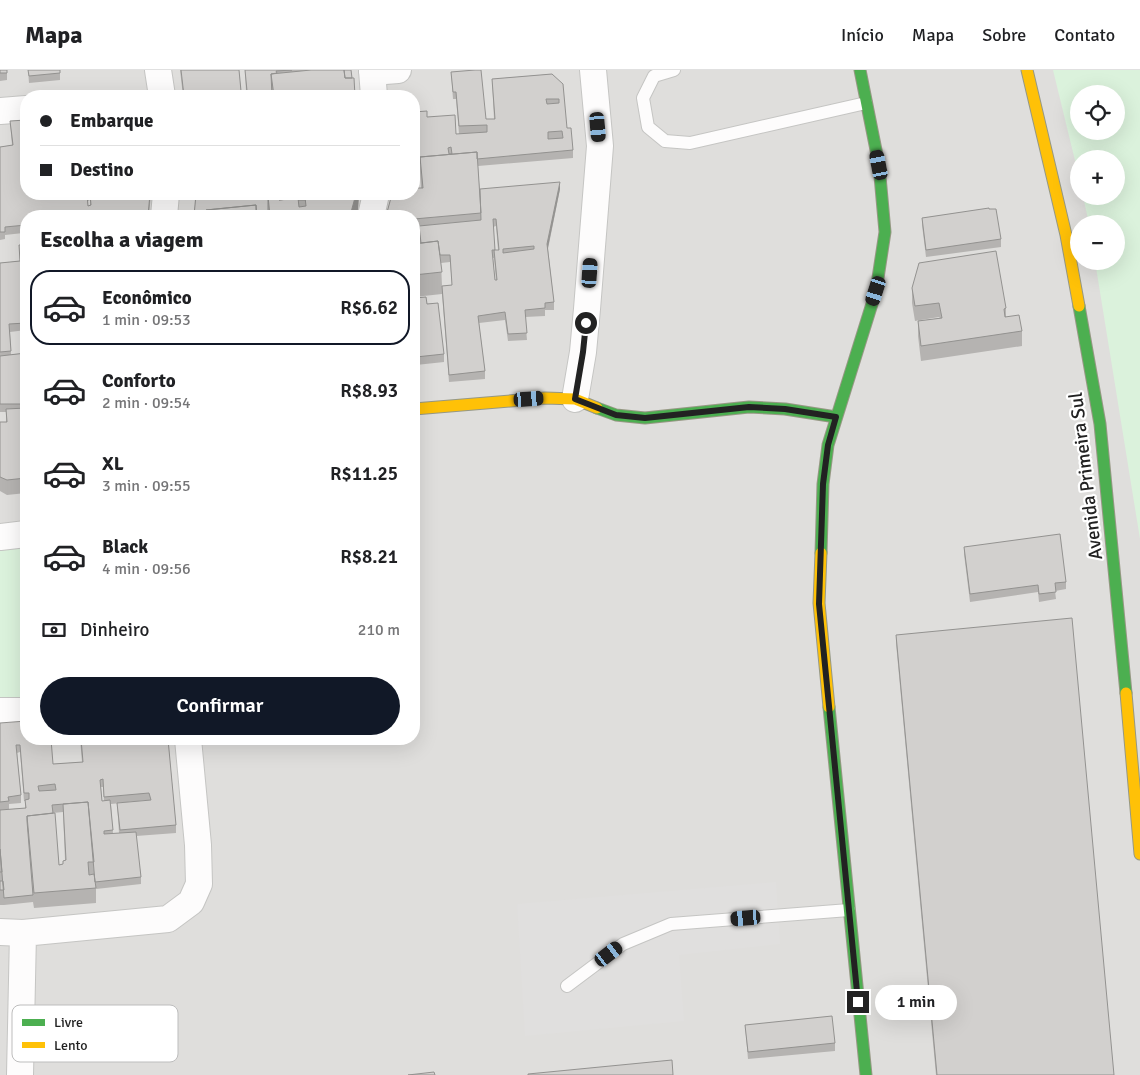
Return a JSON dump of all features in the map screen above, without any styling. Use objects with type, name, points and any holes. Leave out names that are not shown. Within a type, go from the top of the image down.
[{"type":"street","points":[[158,70],[160,90]]},
{"type":"street","points":[[373,79],[398,70]]},
{"type":"street","points":[[575,399],[588,309],[600,146],[593,70]]},
{"type":"street","points":[[860,70],[879,165],[885,232],[876,291],[828,445],[823,484],[819,604],[866,1075]]},
{"type":"street","name":"Avenida Primeira Sul","points":[[1028,70],[1066,235],[1100,424],[1123,655],[1140,854]]},
{"type":"street","points":[[0,111],[20,109]]},
{"type":"street","points":[[420,408],[545,398],[575,399],[616,415],[645,418],[749,407],[785,409],[836,417]]},
{"type":"street","points":[[0,537],[20,535]]},
{"type":"street","points":[[1123,655],[1134,663]]},
{"type":"street","points":[[0,711],[20,711]]},
{"type":"street","points":[[16,1005],[12,932],[168,919],[191,902],[199,884],[198,845],[189,745]]},
{"type":"street","points":[[19,1062],[20,1075]]},
{"type":"lane","points":[[674,70],[654,76],[643,98],[648,126],[665,141],[690,143],[866,102]]},
{"type":"lane","points":[[567,986],[623,944],[671,924],[849,910]]},
{"type":"shaded area","points":[[0,70],[1140,70],[1140,1075],[0,1075]]},
{"type":"shaded area","points":[[776,882],[780,944],[679,955],[684,1021],[525,1036],[517,904]]},
{"type":"green space","points":[[1053,70],[1140,70],[1140,539],[1096,270],[1125,270],[1125,215],[1087,215],[1085,205],[1125,205],[1125,150],[1072,150],[1070,140],[1125,140],[1125,85],[1070,85],[1070,140]]},
{"type":"green space","points":[[20,525],[20,717],[0,712],[0,527]]},
{"type":"building","points":[[0,70],[7,70],[7,73],[0,73]]},
{"type":"building","points":[[28,70],[60,70],[60,73],[29,76]]},
{"type":"building","points":[[181,70],[239,70],[241,90],[183,90]]},
{"type":"building","points":[[245,70],[292,70],[276,71],[277,73],[271,74],[272,90],[247,90]]},
{"type":"building","points":[[311,70],[344,70],[345,78],[354,78],[355,90],[273,90],[271,74]]},
{"type":"building","points":[[344,70],[351,70],[352,78],[345,78]]},
{"type":"building","points":[[481,70],[486,119],[495,119],[492,79],[552,74],[563,84],[567,128],[571,128],[573,150],[477,159],[477,152],[420,157],[420,112],[427,111],[427,117],[455,115],[456,134],[487,132],[487,125],[459,126],[456,92],[453,92],[451,72]],"holes":[[[546,99],[559,99],[559,103],[547,104]],[[562,131],[563,138],[548,139],[548,132]],[[451,147],[452,154],[449,154],[448,148]]]},
{"type":"building","points":[[20,120],[20,200],[88,200],[88,206],[91,205],[91,200],[149,200],[149,210],[20,210],[20,226],[5,227],[5,232],[0,232],[0,147],[13,145],[10,121]]},
{"type":"building","points":[[477,152],[481,213],[420,218],[420,210],[388,210],[390,200],[420,200],[420,188],[423,188],[420,157]]},
{"type":"building","points":[[560,182],[547,244],[554,302],[545,303],[545,308],[525,310],[527,333],[508,334],[505,312],[478,316],[485,371],[449,375],[442,286],[452,285],[450,255],[440,255],[438,241],[421,243],[420,226],[481,220],[480,189]],"holes":[[[493,219],[496,219],[499,250],[495,250]],[[534,246],[534,249],[503,253],[503,249]],[[492,250],[494,250],[497,280],[495,280]]]},
{"type":"building","points":[[195,200],[268,200],[268,210],[256,210],[256,205],[195,210]]},
{"type":"building","points":[[268,200],[298,200],[299,207],[306,206],[305,200],[354,200],[352,210],[269,210]]},
{"type":"building","points":[[256,205],[256,210],[206,210]]},
{"type":"building","points":[[989,208],[996,209],[1001,239],[926,250],[922,218]]},
{"type":"building","points":[[438,241],[442,272],[420,274],[420,243]]},
{"type":"building","points":[[996,251],[1006,308],[1004,309],[1005,317],[1019,315],[1022,331],[921,346],[918,321],[942,318],[939,303],[915,306],[912,288],[919,263]]},
{"type":"building","points":[[20,261],[20,323],[9,324],[11,351],[0,352],[0,263]]},
{"type":"building","points":[[426,297],[427,304],[438,303],[444,354],[420,357],[420,298]]},
{"type":"building","points":[[20,354],[20,404],[0,404],[0,356]]},
{"type":"building","points":[[20,408],[20,479],[7,480],[0,477],[0,422],[7,422],[6,409]]},
{"type":"building","points":[[1060,534],[1066,582],[1055,583],[1056,592],[1039,594],[1038,585],[970,594],[964,547]]},
{"type":"building","points":[[1072,618],[1114,1075],[937,1075],[896,635]]},
{"type":"building","points":[[20,721],[20,745],[16,745],[21,795],[8,797],[9,801],[0,802],[0,723]]},
{"type":"building","points":[[20,745],[51,745],[53,764],[83,762],[82,745],[169,745],[176,825],[120,830],[117,803],[151,800],[149,793],[104,797],[103,779],[100,780],[102,801],[110,800],[113,830],[104,831],[104,834],[136,832],[141,877],[95,882],[88,802],[52,805],[53,813],[27,816],[33,895],[4,898],[0,849],[0,810],[26,808],[25,800],[29,799],[29,793],[24,793]],"holes":[[[55,784],[56,790],[39,791],[38,786]]]},
{"type":"building","points":[[88,802],[94,862],[88,862],[89,875],[94,874],[96,888],[34,893],[27,816],[55,813],[59,865],[63,864],[63,861],[66,860],[63,804]]},
{"type":"building","points":[[0,849],[2,872],[0,872]]},
{"type":"building","points":[[0,881],[3,881],[4,890],[0,890]]},
{"type":"building","points":[[832,1016],[835,1043],[748,1052],[745,1025]]},
{"type":"building","points":[[672,1060],[673,1075],[528,1075],[528,1074]]},
{"type":"building","points":[[434,1072],[435,1075],[408,1075]]},
{"type":"traffic: fast","points":[[821,553],[823,484],[828,445],[876,291],[885,232],[879,165],[860,70]]},
{"type":"traffic: fast","points":[[1079,306],[1100,424],[1126,693]]},
{"type":"traffic: fast","points":[[597,408],[616,415],[645,418],[749,407],[785,409],[836,417]]},
{"type":"traffic: fast","points":[[829,707],[866,1075]]},
{"type":"traffic: slow","points":[[1027,70],[1066,235],[1079,306]]},
{"type":"traffic: slow","points":[[420,408],[545,398],[575,399],[597,408]]},
{"type":"traffic: slow","points":[[821,553],[819,603],[829,707]]},
{"type":"traffic: slow","points":[[1126,693],[1140,854]]},
{"type":"route","points":[[586,323],[575,399],[616,415],[645,418],[749,407],[785,409],[836,417],[828,445],[823,484],[819,604],[858,1002]]}]
